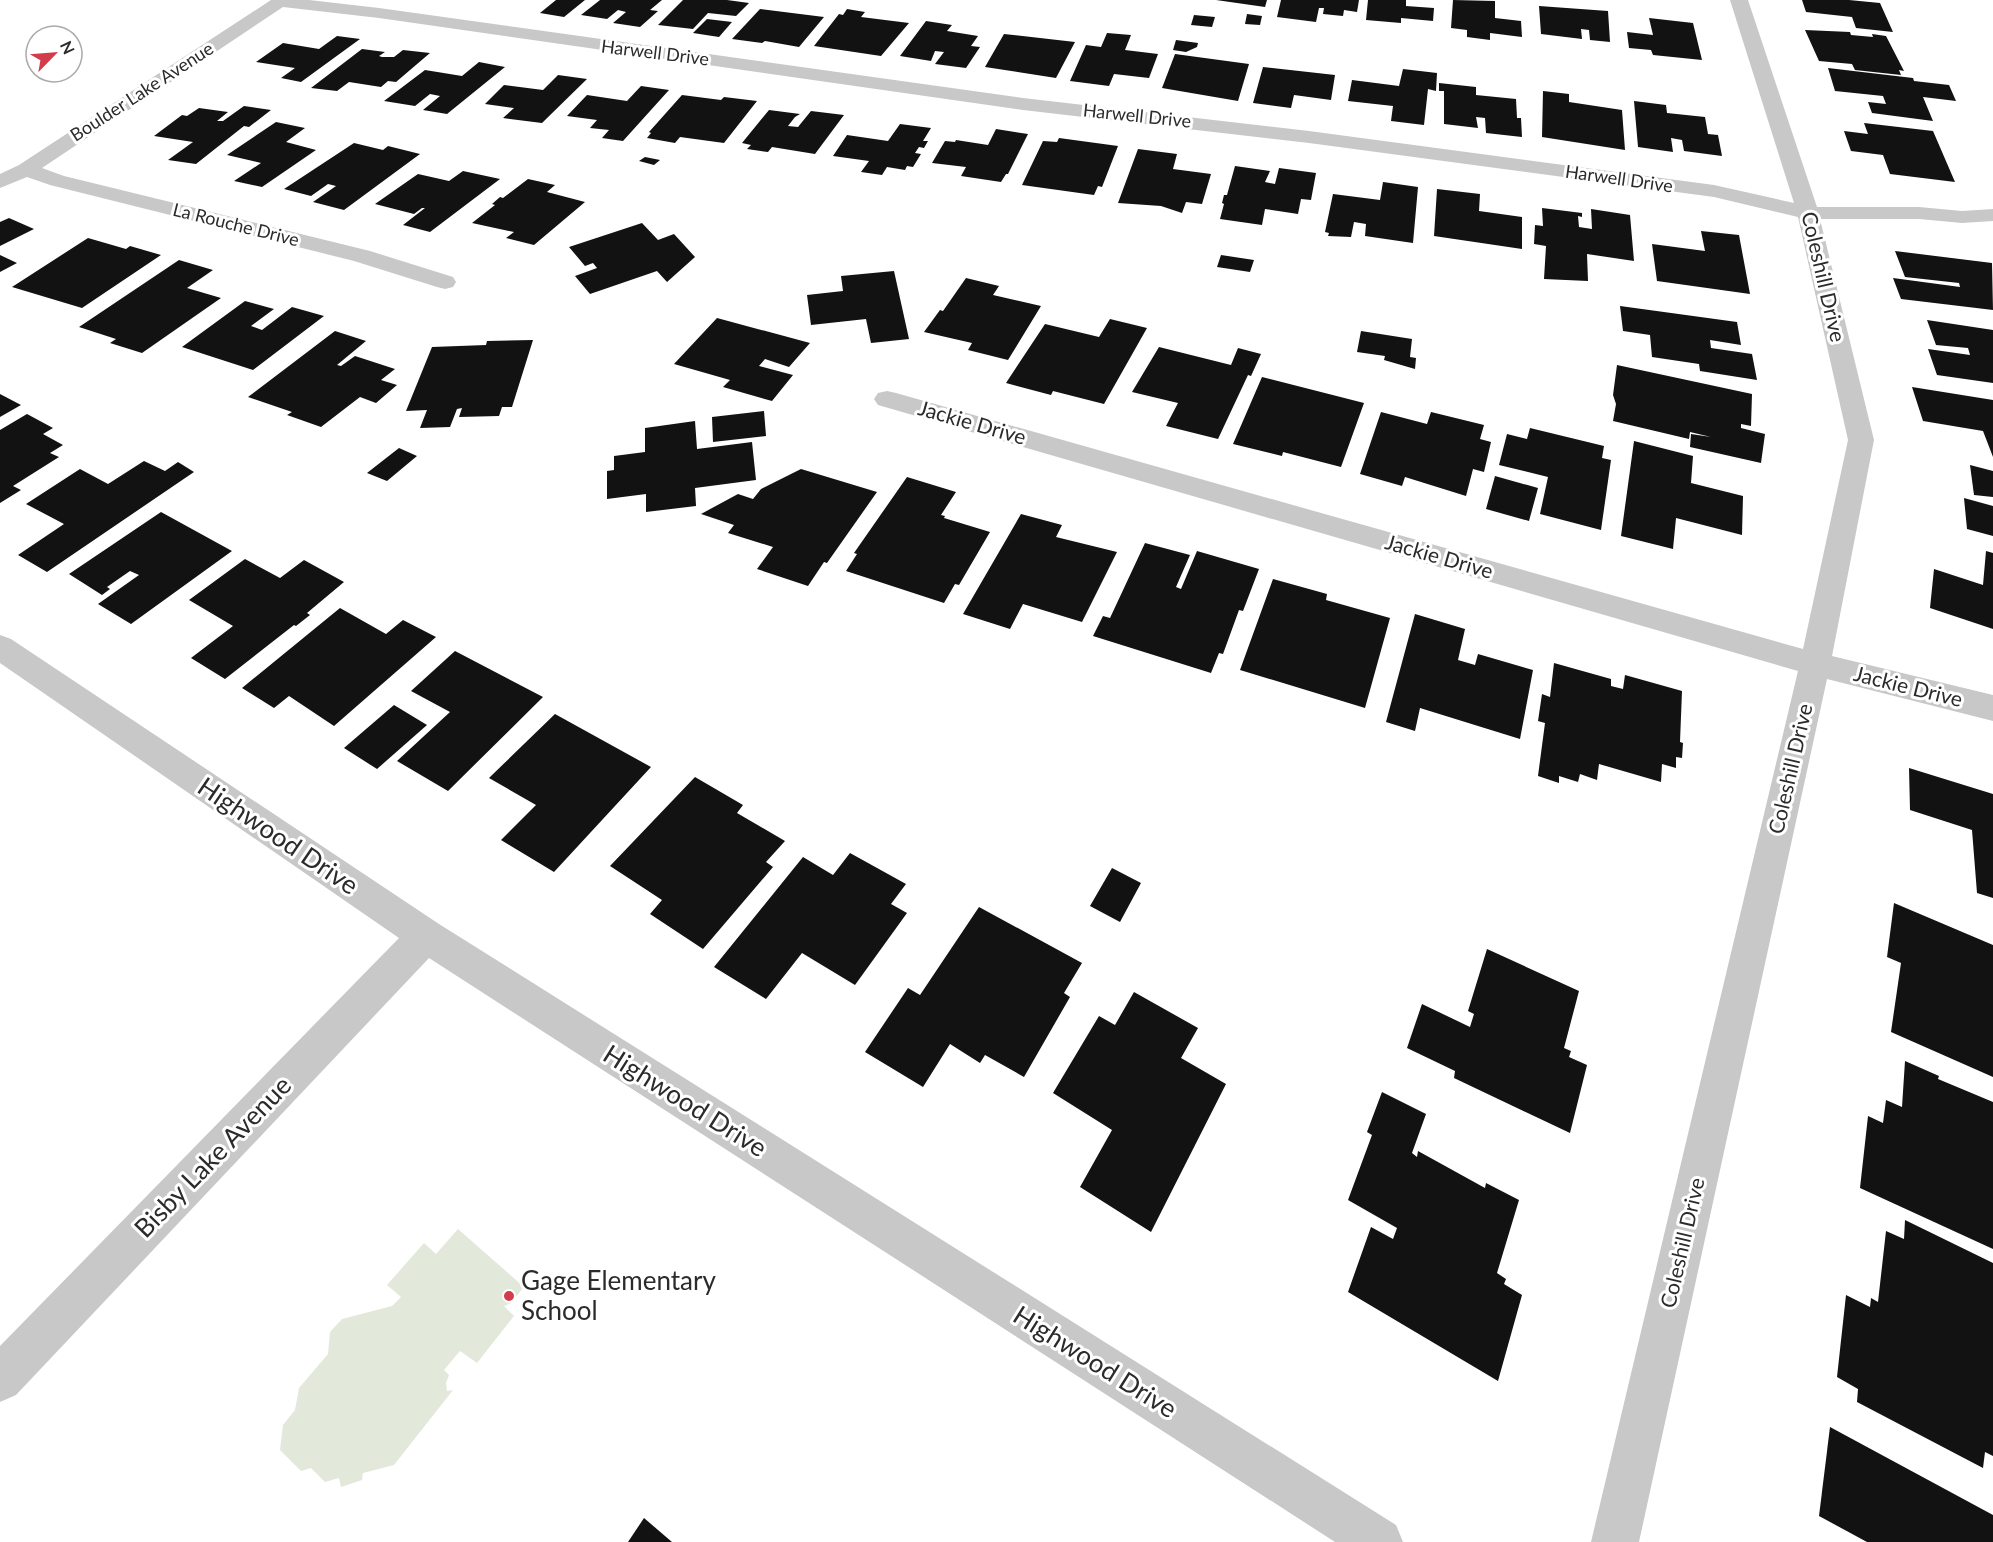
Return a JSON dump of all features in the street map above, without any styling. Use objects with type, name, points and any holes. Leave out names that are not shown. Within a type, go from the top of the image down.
[{"type":"street","name":"Coleshill Drive","points":[[1615,1542],[1815,664],[1861,440],[1808,213],[1736,0]]},
{"type":"street","name":"Harwell Drive","points":[[282,1],[1023,104],[1309,137],[1714,192],[1808,213],[1919,213],[1962,218],[1993,215]]},
{"type":"street","name":"Boulder Lake Avenue","points":[[0,182],[26,169],[282,1]]},
{"type":"street","name":"La Rouche Drive","points":[[26,169],[57,181],[362,256],[445,282]]},
{"type":"street","name":"Jackie Drive","points":[[887,399],[1815,664],[1993,708]]},
{"type":"street","name":"Highwood Drive","points":[[0,647],[426,936],[1379,1542]]},
{"type":"street","name":"Bisby Lake Avenue","points":[[0,1379],[426,936]]},
{"type":"shaded area","points":[[458,1229],[524,1287],[511,1303],[504,1306],[514,1316],[477,1363],[460,1351],[444,1370],[449,1375],[446,1383],[447,1391],[453,1390],[394,1465],[363,1473],[362,1480],[341,1487],[339,1478],[325,1482],[311,1468],[301,1471],[280,1450],[283,1425],[295,1410],[299,1388],[328,1354],[330,1332],[342,1319],[392,1306],[401,1297],[387,1285],[424,1243],[436,1254]]},
{"type":"building","points":[[556,0],[585,0],[564,17],[540,13]]},
{"type":"building","points":[[600,0],[662,0],[650,10],[658,11],[640,27],[613,23],[626,12],[618,10],[607,19],[581,15]]},
{"type":"building","points":[[683,0],[727,0],[749,3],[736,16],[708,13],[693,29],[658,25]]},
{"type":"building","points":[[1216,0],[1267,0],[1265,7]]},
{"type":"building","points":[[1281,0],[1359,0],[1357,12],[1344,10],[1343,16],[1323,14],[1324,8],[1319,8],[1316,22],[1277,17]]},
{"type":"building","points":[[1368,0],[1406,0],[1406,6],[1434,8],[1433,21],[1401,18],[1401,23],[1366,20]]},
{"type":"building","points":[[1453,0],[1495,1],[1495,18],[1521,21],[1522,37],[1490,33],[1490,40],[1467,37],[1467,30],[1451,28]]},
{"type":"building","points":[[1802,0],[1849,0],[1880,3],[1893,32],[1856,28],[1852,17],[1806,12]]},
{"type":"building","points":[[1539,6],[1608,11],[1610,42],[1590,40],[1589,30],[1581,29],[1582,39],[1541,34]]},
{"type":"building","points":[[760,9],[824,17],[799,47],[765,41],[762,43],[732,39]]},
{"type":"building","points":[[847,9],[865,12],[861,17],[909,23],[881,56],[814,46],[839,14],[843,15]]},
{"type":"building","points":[[1247,14],[1262,16],[1260,25],[1245,24]]},
{"type":"building","points":[[1194,15],[1215,17],[1212,27],[1191,25]]},
{"type":"building","points":[[1649,18],[1693,23],[1702,60],[1653,55],[1651,50],[1629,48],[1627,32],[1653,35]]},
{"type":"building","points":[[707,19],[732,22],[719,37],[693,33]]},
{"type":"building","points":[[926,21],[952,25],[947,31],[978,36],[971,46],[980,47],[966,68],[935,64],[944,52],[935,51],[931,61],[900,56]]},
{"type":"building","points":[[1805,30],[1850,32],[1851,35],[1873,37],[1872,34],[1886,36],[1904,71],[1899,70],[1901,75],[1855,70],[1852,64],[1819,61]]},
{"type":"building","points":[[1107,33],[1131,35],[1125,50],[1158,54],[1149,78],[1114,74],[1109,86],[1070,81],[1086,45],[1101,47]]},
{"type":"building","points":[[1004,34],[1075,42],[1056,78],[985,67]]},
{"type":"building","points":[[337,36],[360,39],[301,82],[281,78],[295,68],[256,62],[283,43],[319,49]]},
{"type":"building","points":[[1176,40],[1198,43],[1197,47],[1186,52],[1173,50]]},
{"type":"building","points":[[362,49],[385,52],[379,56],[382,57],[394,57],[403,50],[430,53],[396,82],[388,81],[381,87],[349,82],[337,91],[311,88]]},
{"type":"building","points":[[1175,54],[1249,64],[1238,101],[1162,88]]},
{"type":"building","points":[[479,62],[505,67],[447,114],[423,110],[440,96],[430,94],[415,106],[384,101],[425,70],[462,76]]},
{"type":"building","points":[[1263,67],[1335,75],[1331,100],[1294,95],[1291,108],[1253,103]]},
{"type":"building","points":[[1828,68],[1913,78],[1914,81],[1949,85],[1956,101],[1923,97],[1933,121],[1872,113],[1868,102],[1886,104],[1883,96],[1835,91]]},
{"type":"building","points":[[1403,69],[1437,73],[1436,91],[1428,89],[1424,125],[1391,121],[1393,106],[1348,101],[1352,80],[1399,86]]},
{"type":"building","points":[[558,75],[587,79],[542,123],[503,118],[514,108],[485,104],[504,85],[543,90]]},
{"type":"building","points":[[1439,83],[1476,87],[1476,95],[1516,99],[1517,118],[1521,118],[1522,137],[1486,133],[1485,118],[1476,117],[1478,128],[1444,124],[1444,91],[1439,91]]},
{"type":"building","points":[[641,86],[669,90],[623,141],[602,138],[609,130],[590,128],[597,120],[567,116],[587,95],[627,101]]},
{"type":"building","points":[[1543,91],[1569,94],[1569,102],[1622,110],[1625,150],[1542,137]]},
{"type":"building","points":[[682,95],[721,100],[724,97],[757,101],[724,143],[680,137],[675,143],[647,138],[651,133],[649,132]]},
{"type":"building","points":[[1634,101],[1666,105],[1667,113],[1705,117],[1708,134],[1718,135],[1722,156],[1684,151],[1682,140],[1671,138],[1673,152],[1638,147]]},
{"type":"building","points":[[244,106],[271,110],[249,127],[244,126],[196,164],[168,160],[193,142],[154,136],[182,115],[187,116],[199,108],[228,112],[217,121],[223,121]]},
{"type":"building","points":[[769,110],[800,114],[788,126],[798,127],[811,111],[844,115],[815,154],[772,147],[768,152],[747,149],[751,145],[742,143]]},
{"type":"building","points":[[276,122],[305,128],[286,142],[316,150],[262,187],[234,181],[261,163],[227,155]]},
{"type":"building","points":[[1864,123],[1933,131],[1955,182],[1890,174],[1883,155],[1851,151],[1844,131],[1868,134]]},
{"type":"building","points":[[900,124],[931,128],[923,141],[928,141],[924,148],[919,147],[915,153],[921,154],[913,167],[907,166],[905,170],[887,167],[882,175],[861,172],[869,161],[833,156],[847,135],[888,141]]},
{"type":"building","points":[[996,129],[1028,134],[1008,174],[1001,182],[961,176],[966,167],[932,163],[945,141],[955,142],[956,140],[988,145]]},
{"type":"building","points":[[1059,138],[1118,146],[1102,187],[1098,186],[1094,195],[1022,185],[1043,141],[1057,142]]},
{"type":"building","points":[[354,143],[383,150],[388,146],[420,154],[344,210],[313,202],[336,186],[328,184],[311,196],[284,189]]},
{"type":"building","points":[[1138,149],[1177,154],[1173,169],[1211,174],[1202,204],[1186,202],[1182,213],[1161,206],[1118,203]]},
{"type":"building","points":[[645,157],[660,160],[654,165],[639,161]]},
{"type":"building","points":[[1235,166],[1270,171],[1265,182],[1275,184],[1279,168],[1316,173],[1311,200],[1301,199],[1298,214],[1265,209],[1262,225],[1220,219],[1224,195],[1227,195]]},
{"type":"building","points":[[463,171],[500,179],[430,232],[403,225],[425,208],[414,214],[375,204],[418,174],[449,181]]},
{"type":"building","points":[[528,179],[555,185],[547,192],[585,202],[534,245],[506,238],[514,232],[472,223],[495,205],[492,204],[500,197],[503,198]]},
{"type":"building","points":[[1383,182],[1418,187],[1413,243],[1365,236],[1366,224],[1354,222],[1351,237],[1328,236],[1329,233],[1325,232],[1333,194],[1380,200]]},
{"type":"building","points":[[1437,189],[1480,194],[1479,211],[1522,217],[1522,249],[1434,236]]},
{"type":"building","points":[[1542,208],[1582,213],[1582,217],[1578,216],[1579,227],[1592,229],[1591,209],[1630,215],[1634,261],[1587,254],[1588,281],[1544,279],[1546,246],[1534,244],[1535,225],[1543,226]]},
{"type":"building","points":[[9,218],[34,229],[0,246],[0,222]]},
{"type":"building","points":[[642,223],[658,240],[674,234],[695,257],[667,282],[657,271],[590,294],[575,276],[597,268],[593,263],[585,266],[569,247]]},
{"type":"building","points":[[1701,231],[1739,235],[1750,294],[1657,281],[1652,244],[1705,251]]},
{"type":"building","points":[[88,238],[126,249],[130,246],[161,255],[82,308],[12,287]]},
{"type":"building","points":[[1895,251],[1992,263],[1993,310],[1901,299],[1893,278],[1960,287],[1959,283],[1905,277]]},
{"type":"building","points":[[0,255],[17,263],[0,272]]},
{"type":"building","points":[[1221,255],[1254,260],[1250,272],[1217,267]]},
{"type":"building","points":[[179,260],[213,270],[187,288],[221,298],[142,353],[110,343],[116,339],[79,327]]},
{"type":"building","points":[[894,271],[909,339],[871,343],[866,319],[811,325],[807,295],[843,291],[841,276]]},
{"type":"building","points":[[966,278],[999,286],[993,295],[1041,306],[1008,360],[968,350],[972,343],[924,332],[940,310],[943,311]]},
{"type":"building","points":[[245,301],[274,309],[251,326],[262,330],[292,307],[324,316],[253,370],[182,347]]},
{"type":"building","points":[[1620,306],[1737,322],[1741,345],[1710,340],[1711,348],[1752,354],[1757,380],[1700,371],[1699,364],[1652,357],[1650,335],[1623,331]]},
{"type":"building","points":[[717,318],[810,343],[789,367],[765,359],[759,366],[793,375],[772,401],[723,387],[730,380],[674,364]]},
{"type":"building","points":[[1110,319],[1147,328],[1104,404],[1053,391],[1051,395],[1006,383],[1045,324],[1099,337]]},
{"type":"building","points":[[1927,320],[1993,330],[1993,383],[1937,375],[1928,349],[1970,355],[1968,348],[1936,345]]},
{"type":"building","points":[[335,331],[366,341],[337,365],[341,366],[355,356],[395,369],[381,380],[397,385],[376,403],[360,397],[321,427],[287,415],[292,412],[248,397]]},
{"type":"building","points":[[1361,331],[1412,339],[1410,357],[1416,358],[1415,369],[1384,360],[1385,356],[1357,352]]},
{"type":"building","points":[[533,340],[512,407],[502,407],[499,416],[459,417],[462,408],[457,409],[450,427],[420,428],[427,410],[406,411],[432,347],[486,345],[487,341]]},
{"type":"building","points":[[1159,347],[1231,365],[1238,348],[1261,354],[1251,376],[1248,375],[1218,439],[1166,426],[1178,403],[1132,392]]},
{"type":"building","points":[[1617,365],[1752,394],[1751,426],[1741,424],[1741,428],[1765,434],[1761,463],[1690,447],[1691,434],[1711,437],[1690,432],[1689,439],[1613,421],[1616,404],[1613,395]]},
{"type":"building","points":[[1262,377],[1364,403],[1341,467],[1283,452],[1282,456],[1233,444]]},
{"type":"building","points":[[1912,387],[1993,400],[1993,457],[1983,431],[1923,421]]},
{"type":"building","points":[[0,394],[21,405],[0,417]]},
{"type":"building","points":[[764,411],[766,436],[713,442],[712,417]]},
{"type":"building","points":[[1381,412],[1427,424],[1431,412],[1484,425],[1480,439],[1491,442],[1484,472],[1473,469],[1466,496],[1405,477],[1402,486],[1360,474]]},
{"type":"building","points":[[27,414],[53,428],[43,434],[63,445],[50,453],[59,457],[13,486],[21,490],[0,503],[0,430]]},
{"type":"building","points":[[695,421],[697,449],[752,442],[756,480],[695,488],[696,506],[646,512],[646,494],[607,499],[607,471],[614,470],[614,456],[645,452],[645,428]]},
{"type":"building","points":[[1530,428],[1604,446],[1602,458],[1611,460],[1601,530],[1540,514],[1548,477],[1499,465],[1507,434],[1527,439]]},
{"type":"building","points":[[1634,441],[1693,456],[1691,483],[1743,496],[1742,535],[1676,518],[1673,549],[1621,536]]},
{"type":"building","points":[[399,448],[417,456],[387,481],[367,473]]},
{"type":"building","points":[[144,461],[165,471],[178,462],[194,472],[47,572],[18,555],[64,524],[26,504],[80,469],[108,484]]},
{"type":"building","points":[[1970,465],[1993,471],[1993,497],[1974,495]]},
{"type":"building","points":[[801,469],[877,492],[808,586],[757,569],[773,547],[728,533],[734,525],[701,514],[738,494],[753,499],[761,489]]},
{"type":"building","points":[[1495,476],[1538,488],[1529,521],[1486,509]]},
{"type":"building","points":[[907,477],[956,492],[941,515],[945,516],[944,518],[990,532],[959,585],[955,584],[944,603],[846,571],[857,554],[854,553]]},
{"type":"building","points":[[1964,498],[1993,506],[1993,536],[1967,529]]},
{"type":"building","points":[[161,512],[232,551],[131,624],[98,604],[139,575],[130,571],[107,587],[110,589],[102,595],[69,574]]},
{"type":"building","points":[[1021,514],[1062,525],[1056,537],[1117,552],[1082,622],[1023,604],[1010,629],[963,614]]},
{"type":"building","points":[[1145,543],[1190,555],[1176,587],[1181,589],[1197,551],[1259,569],[1243,611],[1239,610],[1223,654],[1219,653],[1211,673],[1093,636],[1103,616],[1110,618]]},
{"type":"building","points":[[1986,551],[1993,553],[1993,629],[1930,608],[1934,569],[1983,585]]},
{"type":"building","points":[[245,559],[280,578],[304,560],[344,582],[307,613],[310,615],[225,679],[191,658],[233,626],[189,600]]},
{"type":"building","points":[[1273,579],[1327,594],[1326,600],[1390,618],[1365,708],[1240,670]]},
{"type":"building","points":[[340,608],[386,634],[403,620],[436,637],[334,726],[289,696],[274,708],[242,688]]},
{"type":"building","points":[[1415,614],[1465,629],[1458,660],[1475,665],[1478,654],[1533,670],[1520,739],[1420,708],[1415,731],[1386,722]]},
{"type":"building","points":[[455,651],[543,697],[448,791],[397,761],[450,712],[411,691]]},
{"type":"building","points":[[1554,663],[1611,679],[1611,686],[1623,689],[1625,675],[1682,691],[1680,742],[1683,743],[1682,758],[1676,757],[1676,768],[1662,764],[1661,782],[1599,764],[1597,780],[1580,774],[1578,782],[1559,776],[1559,783],[1538,776],[1545,723],[1538,721],[1542,694],[1550,697]]},
{"type":"building","points":[[394,705],[427,725],[377,769],[344,748]]},
{"type":"building","points":[[555,714],[651,767],[554,872],[501,840],[536,805],[489,778]]},
{"type":"building","points":[[1909,768],[1993,794],[1993,898],[1977,893],[1972,830],[1910,810]]},
{"type":"building","points":[[695,777],[743,805],[737,813],[785,841],[766,862],[773,867],[703,949],[650,914],[662,900],[610,866]]},
{"type":"building","points":[[850,853],[906,884],[891,904],[907,913],[855,985],[802,953],[766,999],[714,967],[803,857],[833,875]]},
{"type":"building","points":[[1112,868],[1141,883],[1120,922],[1090,906]]},
{"type":"building","points":[[1894,903],[1993,945],[1993,1077],[1891,1032],[1901,963],[1887,957]]},
{"type":"building","points":[[979,907],[1082,963],[1064,993],[1070,997],[1024,1077],[985,1055],[980,1063],[950,1044],[923,1087],[865,1052],[908,988],[920,995]]},
{"type":"building","points":[[1487,949],[1579,991],[1564,1048],[1571,1051],[1569,1057],[1587,1065],[1570,1133],[1454,1078],[1455,1071],[1407,1048],[1422,1004],[1470,1027],[1474,1014],[1468,1011]]},
{"type":"building","points":[[1134,992],[1198,1028],[1181,1058],[1226,1084],[1151,1232],[1080,1187],[1112,1130],[1053,1093],[1099,1016],[1115,1025]]},
{"type":"building","points":[[1905,1061],[1939,1076],[1938,1079],[1993,1102],[1993,1249],[1860,1188],[1868,1116],[1883,1123],[1886,1100],[1902,1107]]},
{"type":"building","points":[[1382,1092],[1426,1114],[1412,1153],[1417,1157],[1418,1151],[1485,1188],[1486,1183],[1519,1200],[1497,1273],[1506,1279],[1504,1284],[1522,1295],[1498,1381],[1348,1292],[1371,1227],[1393,1239],[1397,1228],[1348,1200],[1372,1135],[1367,1132]]},
{"type":"building","points":[[1905,1220],[1993,1263],[1993,1456],[1985,1452],[1983,1468],[1857,1402],[1858,1389],[1837,1377],[1846,1295],[1870,1307],[1871,1298],[1878,1302],[1886,1231],[1904,1239]]},
{"type":"building","points":[[1830,1427],[1993,1515],[1993,1542],[1867,1542],[1819,1516]]},
{"type":"building","points":[[644,1518],[672,1542],[628,1542]]},
{"type":"place","name":"Gage Elementary School","points":[[509,1296]]}]
